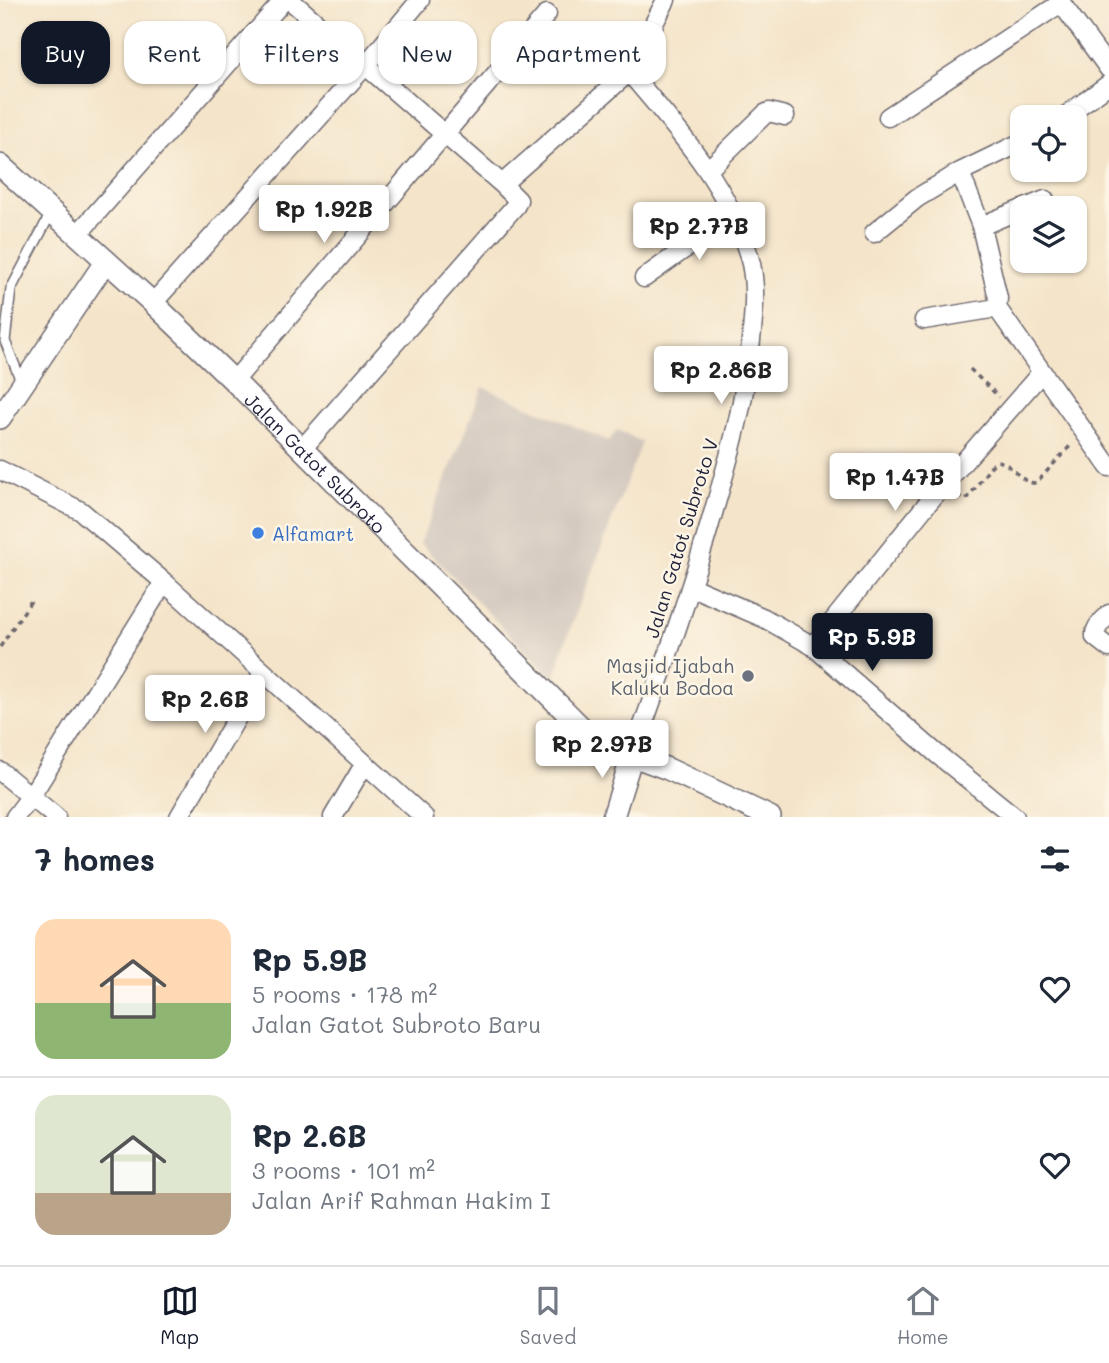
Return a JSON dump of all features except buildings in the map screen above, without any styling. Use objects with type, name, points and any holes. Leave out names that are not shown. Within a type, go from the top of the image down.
[{"type":"street","points":[[78,234],[284,0]]},
{"type":"street","points":[[290,0],[517,197],[516,204],[302,449]]},
{"type":"street","points":[[153,303],[365,66],[420,0]]},
{"type":"street","points":[[655,21],[666,0]]},
{"type":"street","points":[[888,117],[1060,2],[1109,71],[1075,105]]},
{"type":"street","points":[[234,381],[547,14]]},
{"type":"street","points":[[502,184],[615,84]]},
{"type":"street","name":"Jalan Gatot Subroto V","points":[[632,756],[692,587],[726,468],[749,369],[753,320],[752,266],[735,218],[709,169],[639,84]]},
{"type":"street","points":[[709,169],[765,114],[769,112],[785,116]]},
{"type":"street","points":[[874,233],[917,198],[960,172],[1010,148]]},
{"type":"street","name":"Jalan Gatot Subroto","points":[[0,165],[153,303],[234,381],[592,738],[601,744],[668,769],[759,814]]},
{"type":"street","points":[[960,172],[981,226],[998,298],[997,308],[1109,467]]},
{"type":"street","points":[[981,226],[1010,215]]},
{"type":"street","points":[[644,278],[735,218]]},
{"type":"street","points":[[0,418],[107,261]]},
{"type":"street","points":[[924,320],[997,308]]},
{"type":"street","points":[[813,646],[944,485],[1042,372]]},
{"type":"street","points":[[0,470],[80,511],[164,582],[424,817]]},
{"type":"street","points":[[15,817],[31,796],[164,582]]},
{"type":"street","points":[[692,587],[764,618],[813,646],[937,754],[1015,817]]},
{"type":"street","points":[[1109,614],[1095,630],[1096,638],[1109,648]]},
{"type":"street","points":[[179,817],[263,673]]},
{"type":"street","points":[[612,817],[632,756]]},
{"type":"street","points":[[333,817],[364,765]]},
{"type":"street","points":[[0,771],[56,817]]},
{"type":"lane","points":[[22,384],[5,341],[11,289],[52,211]]},
{"type":"path","points":[[970,369],[1010,408]]},
{"type":"path","points":[[944,485],[965,499],[997,461],[1004,463],[1028,482],[1036,484],[1077,438]]},
{"type":"path","points":[[0,647],[33,598]]},
{"type":"shaded area","points":[[483,387],[609,441],[617,430],[642,442],[566,639],[554,680],[420,543]]},
{"type":"place","name":"Alfamart","points":[[258,533]]},
{"type":"place","name":"Masjid Ijabah Kaluku Bodoa","points":[[748,676]]}]
